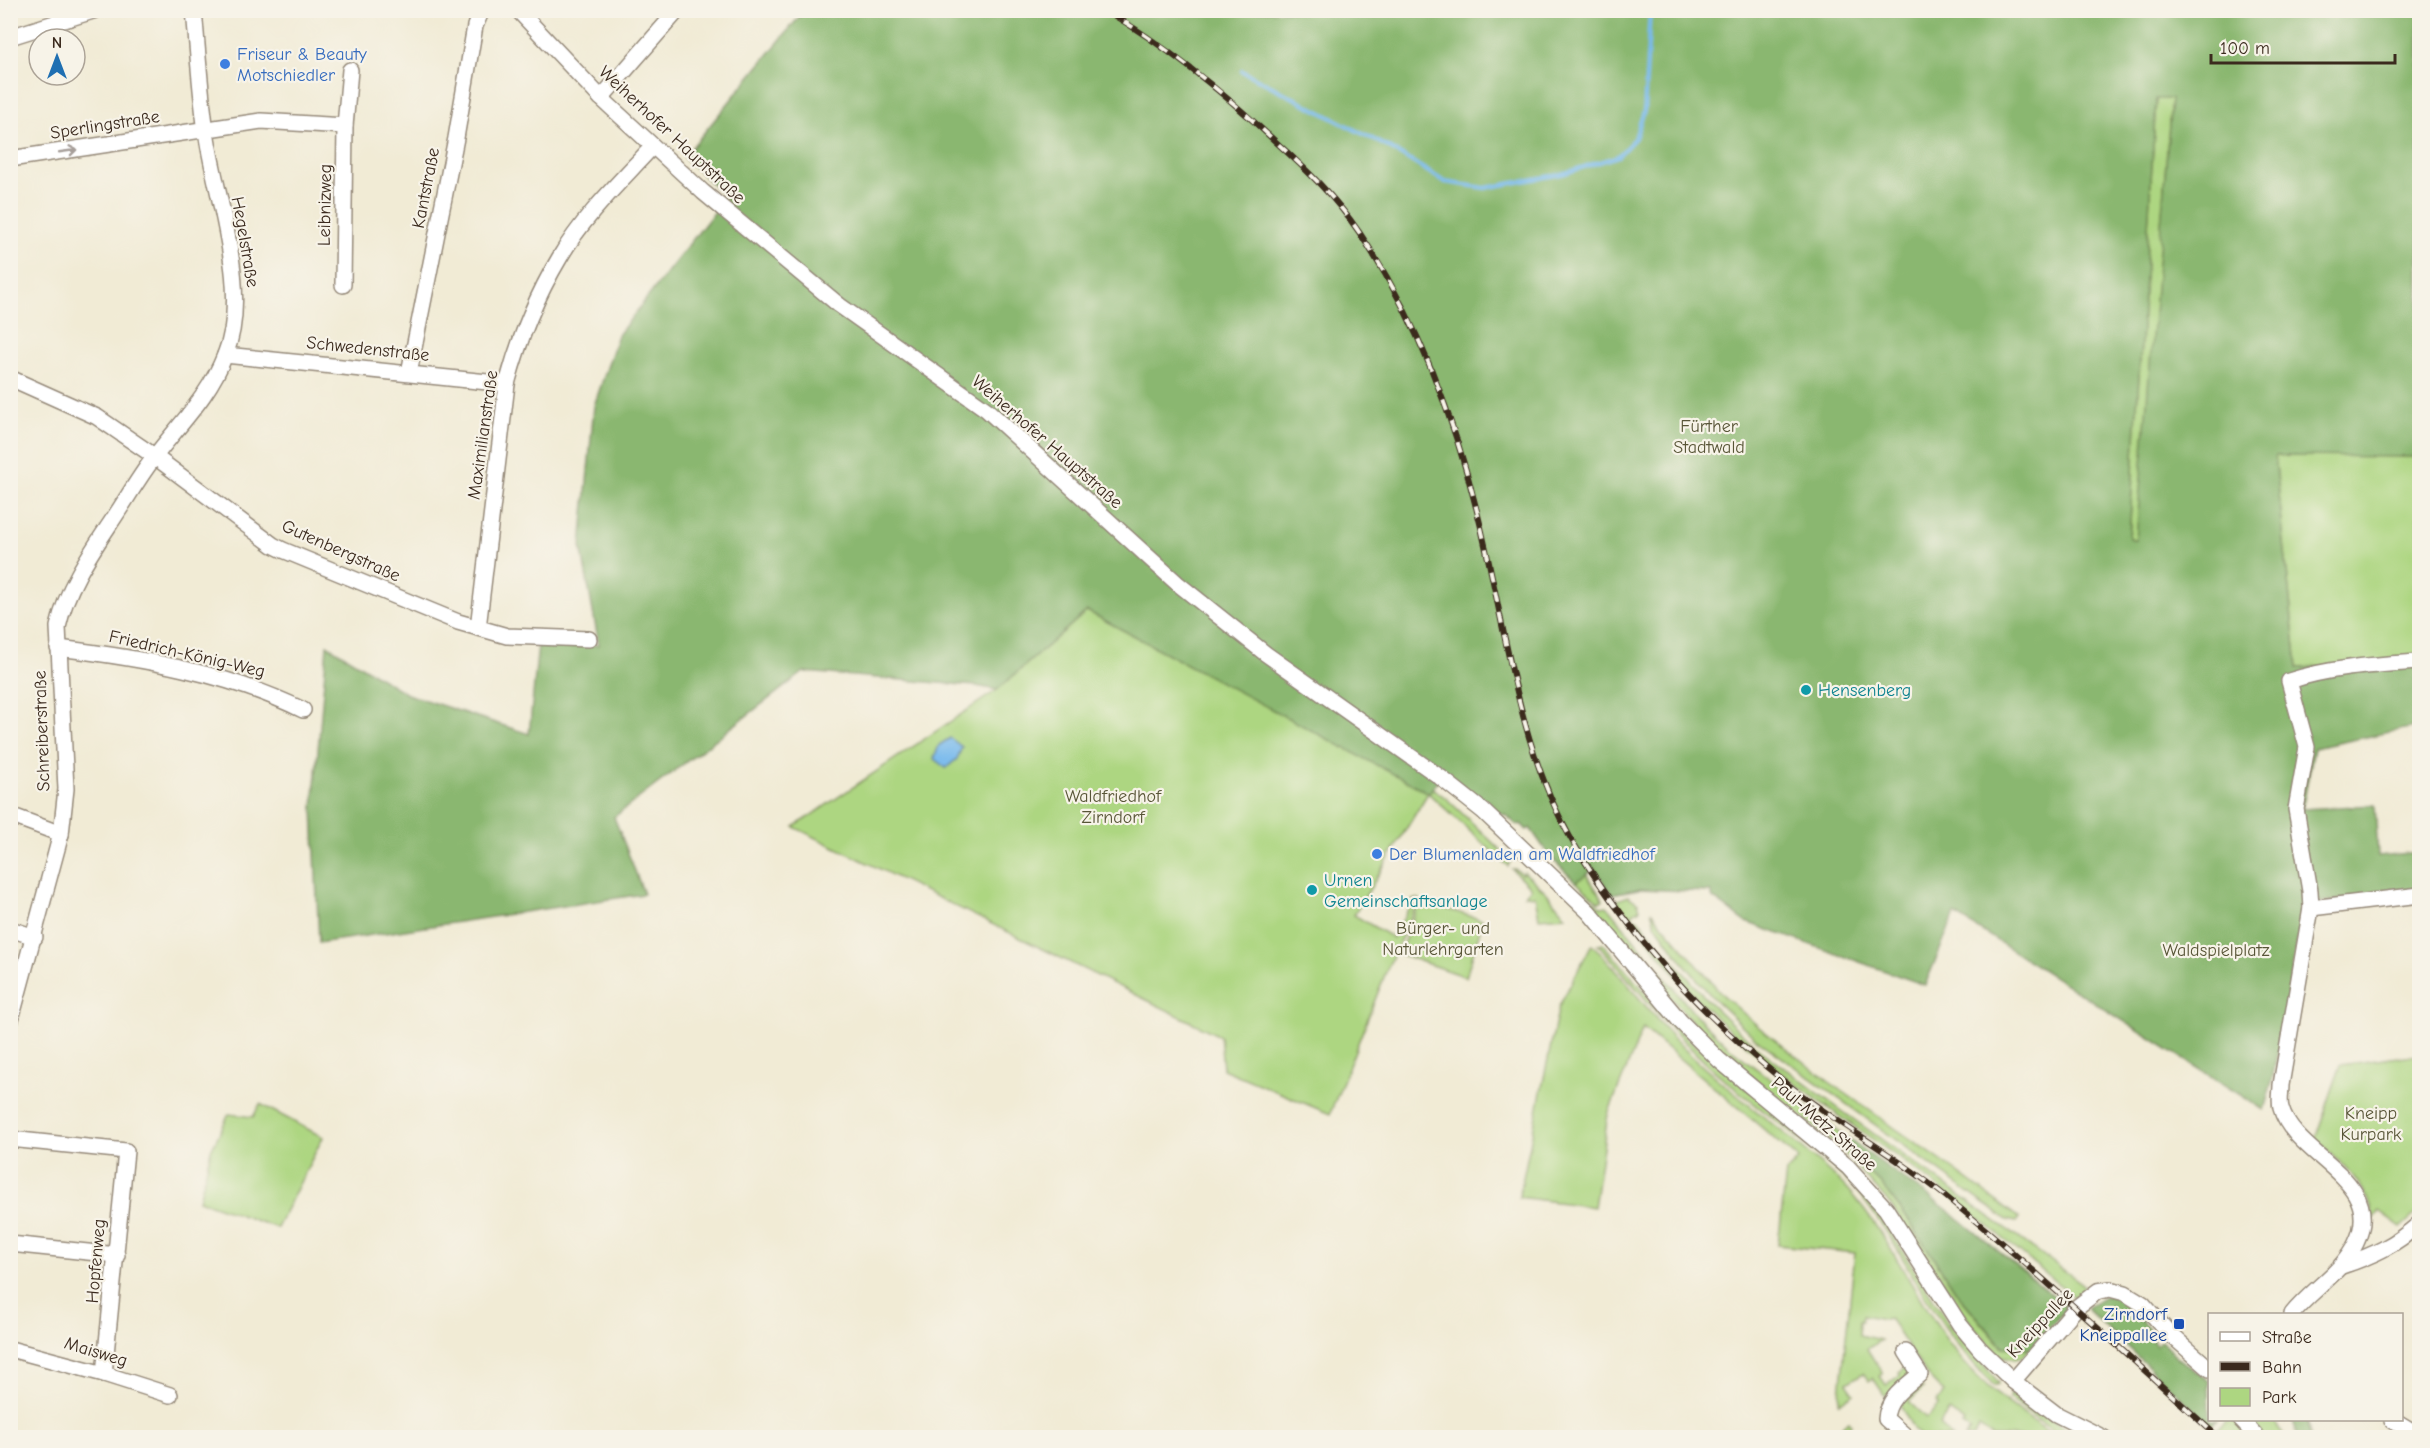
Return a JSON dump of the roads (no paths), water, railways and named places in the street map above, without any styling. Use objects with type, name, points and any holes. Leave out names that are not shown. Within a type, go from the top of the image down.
[{"type":"street","points":[[10,37],[96,10]]},
{"type":"street","name":"Hegelstraße","points":[[154,456],[201,402],[225,355],[233,330],[236,304],[234,273],[206,129],[194,10]]},
{"type":"street","name":"Weiherhofer Hauptstraße","points":[[518,10],[601,98],[703,192],[839,305],[987,410],[1177,583],[1266,654],[1440,777],[1483,811],[1564,888]]},
{"type":"street","points":[[601,98],[678,10]]},
{"type":"street","name":"Kantstraße","points":[[409,373],[456,138],[475,26],[481,11]]},
{"type":"street","name":"Leibnizweg","points":[[343,285],[345,126],[350,70]]},
{"type":"street","points":[[206,129],[261,121],[345,126]]},
{"type":"street","name":"Sperlingstraße","points":[[10,159],[206,129]]},
{"type":"street","name":"Maximilianstraße","points":[[478,628],[507,384],[527,322],[561,255],[591,214],[652,147]]},
{"type":"street","name":"Schwedenstraße","points":[[225,355],[507,384]]},
{"type":"street","name":"Gutenbergstraße","points":[[10,378],[97,417],[154,456],[273,545],[458,622],[478,628],[507,636],[589,639]]},
{"type":"street","name":"Schreiberstraße","points":[[10,1023],[14,996],[34,937],[61,834],[66,789],[58,627],[67,593],[154,456]]},
{"type":"street","name":"Friedrich-König-Weg","points":[[58,648],[108,654],[185,670],[270,693],[303,710]]},
{"type":"street","points":[[2293,1313],[2304,1299],[2342,1266],[2361,1232],[2360,1206],[2355,1193],[2290,1126],[2280,1107],[2281,1084],[2311,908],[2296,809],[2307,747],[2289,681],[2354,666],[2420,662]]},
{"type":"street","points":[[10,815],[61,834]]},
{"type":"street","name":"Paul-Metz-Straße","points":[[1564,888],[1589,912],[1680,1021],[1719,1060],[1848,1167],[1886,1209],[1960,1325],[1980,1348],[2013,1381],[2056,1414],[2104,1437]]},
{"type":"street","points":[[2311,908],[2420,894]]},
{"type":"street","points":[[10,929],[34,937]]},
{"type":"street","name":"Hopfenweg","points":[[10,1139],[126,1151],[105,1374]]},
{"type":"street","points":[[2342,1266],[2382,1252],[2400,1241],[2420,1223]]},
{"type":"street","points":[[10,1244],[117,1255]]},
{"type":"street","name":"Kneippallee","points":[[2013,1381],[2077,1307],[2098,1291],[2110,1289],[2125,1293],[2143,1304],[2169,1333],[2208,1367]]},
{"type":"street","name":"Maisweg","points":[[10,1348],[105,1374],[170,1395]]},
{"type":"street","points":[[1906,1352],[1920,1374],[1894,1396],[1887,1409],[1886,1419],[1908,1437]]},
{"type":"street","points":[[2243,1421],[2258,1437]]},
{"type":"street","points":[[2395,1421],[2416,1436]]},
{"type":"water","points":[[950,738],[962,747],[957,759],[946,768],[934,759],[939,745]]},
{"type":"waterway","points":[[1242,71],[1388,147],[1445,182],[1485,188],[1562,174],[1618,156],[1635,138],[1644,111],[1650,10]]},
{"type":"railway","points":[[1105,10],[1151,39],[1194,71],[1236,105],[1287,152],[1341,207],[1382,269],[1421,346],[1453,428],[1477,512],[1521,710],[1546,786],[1562,822],[1582,857],[1627,921],[1676,980],[1760,1061],[1828,1114],[1944,1195],[2049,1284],[2219,1438]]},
{"type":"place","name":"Friseur & Beauty Motschiedler","points":[[225,64]]},
{"type":"place","name":"Hensenberg","points":[[1806,690]]},
{"type":"place","name":"Der Blumenladen am Waldfriedhof","points":[[1377,854]]},
{"type":"place","name":"Urnen Gemeinschaftsanlage","points":[[1312,890]]},
{"type":"place","name":"Zirndorf Kneippallee","points":[[2179,1324]]},
{"type":"park label","name":"Fürther Stadtwald","points":[[1709,436]]},
{"type":"park label","name":"Waldfriedhof Zirndorf","points":[[1113,806]]},
{"type":"park label","name":"Bürger- und Naturlehrgarten","points":[[1443,938]]},
{"type":"park label","name":"Waldspielplatz","points":[[2216,950]]},
{"type":"park label","name":"Kneipp Kurpark","points":[[2371,1123]]}]
